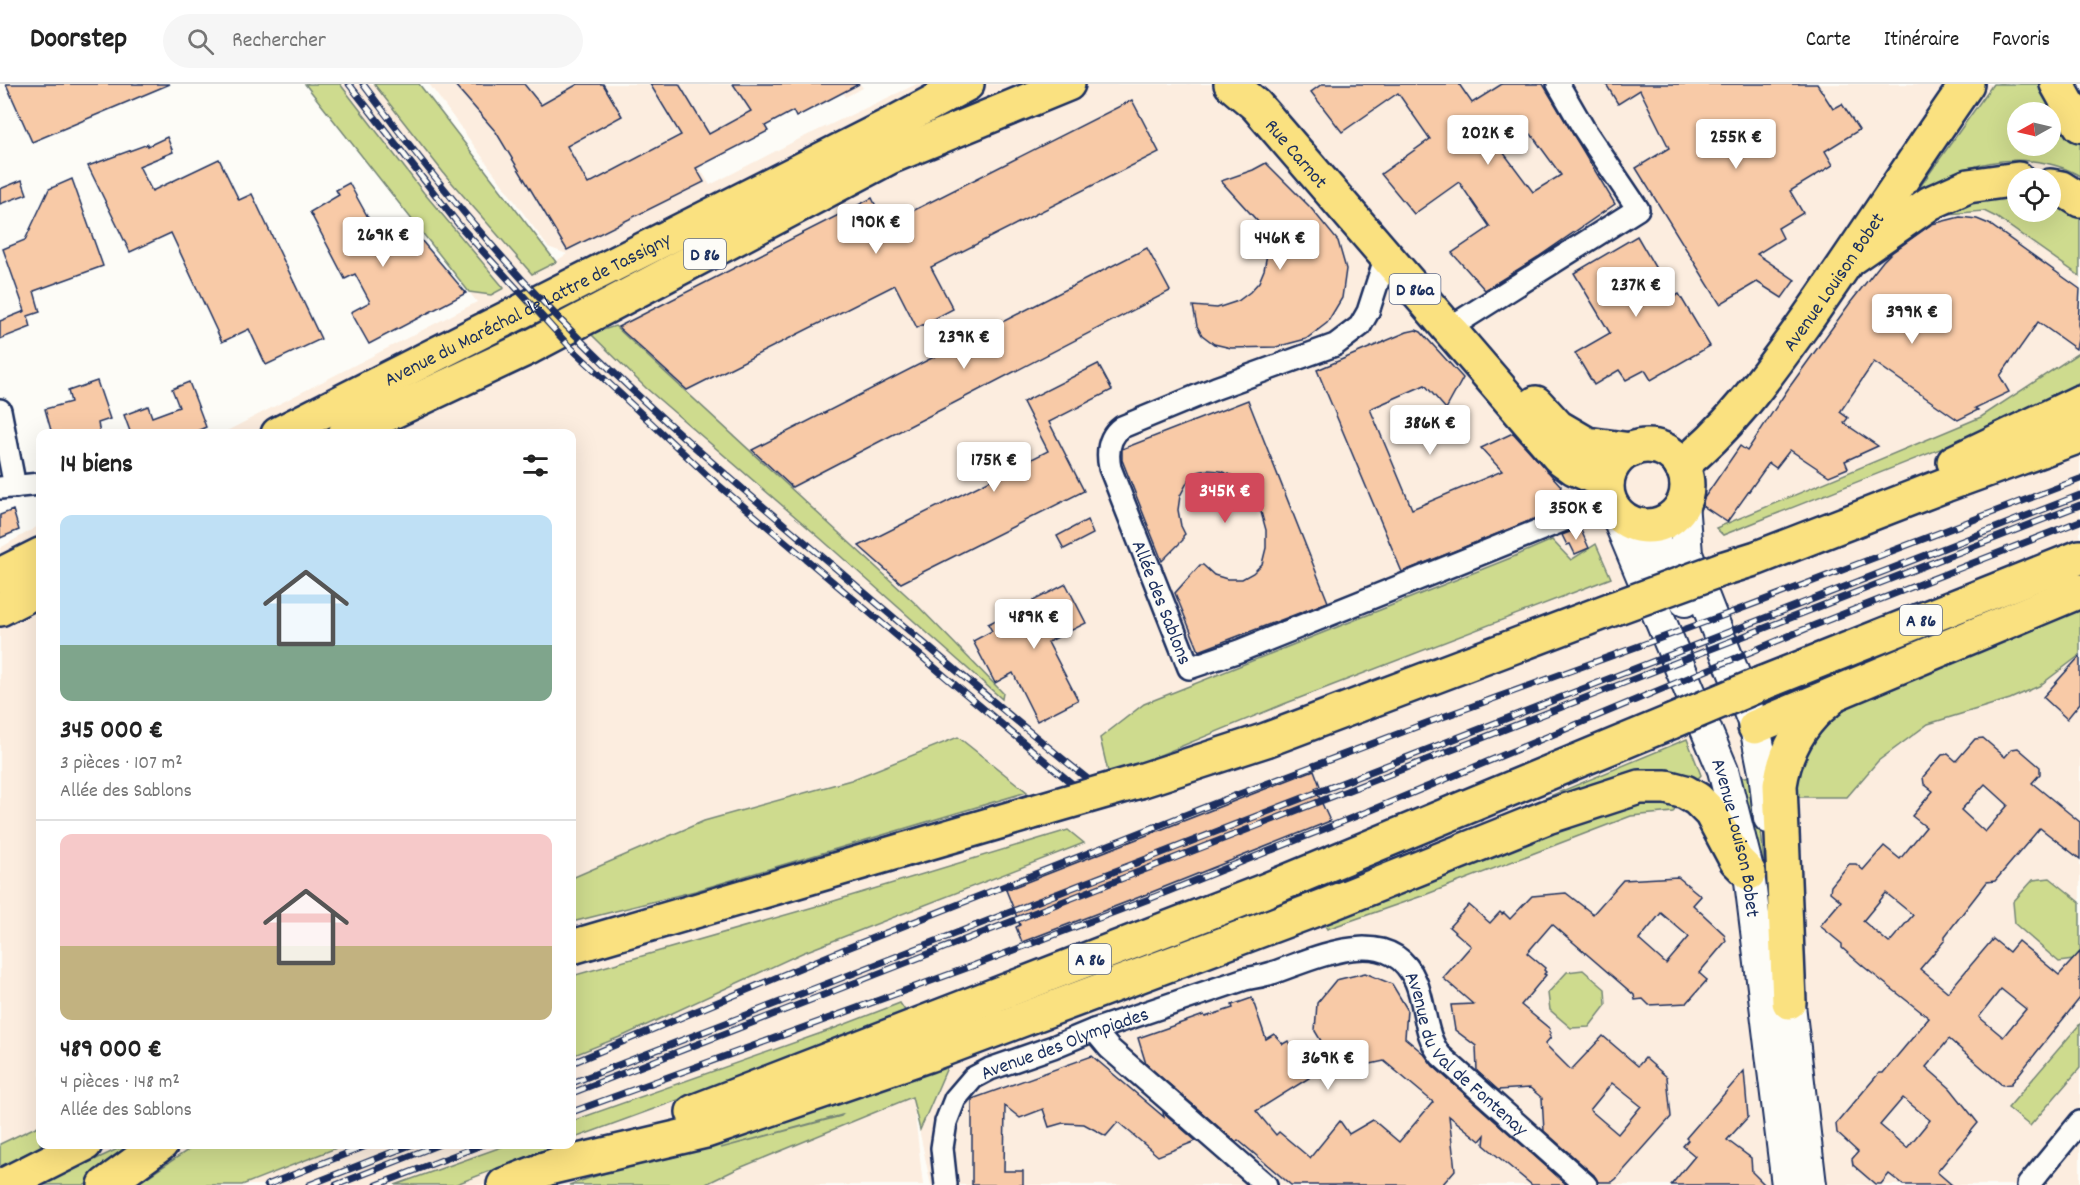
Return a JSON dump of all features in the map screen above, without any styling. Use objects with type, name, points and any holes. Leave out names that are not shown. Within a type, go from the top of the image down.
[{"type":"main road","name":"Avenue du Maréchal de Lattre de Tassigny","points":[[288,429],[967,84]]},
{"type":"main road","name":"Avenue du Maréchal de Lattre de Tassigny","points":[[356,429],[530,346],[854,174],[932,139],[1068,84]]},
{"type":"main road","name":"Rue Carnot","points":[[1231,84],[1256,105],[1559,457],[1611,499]]},
{"type":"main road","name":"Rue Carnot","points":[[1266,84],[1276,104],[1472,314],[1558,427],[1587,444],[1631,450]]},
{"type":"main road","name":"Avenue Louison Bobet","points":[[1681,466],[1701,450],[1765,378],[1851,258],[1967,84]]},
{"type":"main road","points":[[2057,84],[2080,125]]},
{"type":"main road","points":[[1851,258],[1930,203],[1968,186],[2007,181]]},
{"type":"main road","points":[[2061,188],[2080,201]]},
{"type":"main road","points":[[1945,485],[1946,466],[2080,402]]},
{"type":"main road","points":[[576,945],[1140,781],[1266,740],[2080,436]]},
{"type":"main road","points":[[1654,447],[1664,450],[1681,466],[1686,484],[1683,502],[1677,512],[1658,525],[1646,526],[1628,521],[1611,499],[1609,473],[1614,463],[1631,450],[1654,447]]},
{"type":"main road","name":"Avenue Louison Bobet","points":[[1611,499],[1720,761],[1749,873],[1787,1185]]},
{"type":"main road","name":"Avenue Louison Bobet","points":[[1683,502],[1687,554],[1755,727],[1764,772],[1811,1185]]},
{"type":"main road","points":[[1646,526],[1673,573],[1736,725],[1755,727],[2080,591]]},
{"type":"main road","name":"A 86","points":[[504,1185],[1264,891],[1763,683],[2080,557]]},
{"type":"main road","points":[[15,593],[36,561]]},
{"type":"main road","points":[[1789,1002],[1779,793],[1781,778],[1785,761],[1802,727],[1815,711],[1839,693]]},
{"type":"main road","points":[[544,1169],[706,1131],[916,1059],[1327,905],[1547,817],[1639,787],[1666,787],[1697,799],[1711,813],[1736,860],[1749,873]]},
{"type":"main road","points":[[4,1185],[75,1149]]},
{"type":"main road","points":[[105,1185],[154,1149]]},
{"type":"street","points":[[1472,314],[1638,209],[1584,129],[1558,84]]},
{"type":"street","name":"Allée des Sablons","points":[[1386,256],[1368,312],[1360,326],[1335,345],[1216,388],[1122,428],[1114,435],[1108,449],[1110,468],[1189,668],[1250,647],[1567,519],[1611,499]]},
{"type":"street","points":[[0,410],[8,487],[36,485]]},
{"type":"street","points":[[15,593],[36,576]]},
{"type":"street","name":"Avenue du Val de Fontenay","points":[[1270,974],[1344,950],[1359,948],[1374,949],[1400,960],[1416,983],[1430,1037],[1436,1050],[1480,1093],[1586,1185]]},
{"type":"street","name":"Avenue des Olympiades","points":[[946,1185],[942,1148],[943,1134],[950,1109],[964,1086],[980,1073],[1094,1030],[1245,979],[1270,974]]},
{"type":"street","points":[[1094,1030],[1109,1048],[1261,1181]]},
{"type":"street","points":[[2028,1185],[2080,1122]]},
{"type":"shaded area","points":[[305,84],[419,84],[556,261],[567,254],[548,247],[429,84],[649,84],[710,185],[795,141],[917,84],[2080,84],[2080,1185],[931,1185],[914,1106],[923,1185],[0,1185],[0,548],[36,527],[36,1149],[576,1149],[576,429],[231,429],[477,302]]},
{"type":"shaded area","points":[[650,84],[860,84],[863,88],[845,97],[842,91],[838,93],[839,95],[796,117],[792,111],[765,125],[768,131],[699,166]]},
{"type":"green space","points":[[305,84],[340,84],[424,193],[504,288],[491,295],[469,292]]},
{"type":"green space","points":[[374,84],[419,84],[556,262],[532,274],[446,176]]},
{"type":"green space","points":[[1993,84],[2047,84],[2058,102],[2007,102],[2007,156],[2061,156],[2061,107],[2080,139],[2080,176],[2054,165],[2010,160],[1967,169],[1936,185],[1907,205]]},
{"type":"green space","points":[[2007,193],[2007,222],[2061,222],[2061,206],[2074,212],[2080,217],[2080,276],[1996,217],[1984,211],[1948,214],[1944,207]]},
{"type":"green space","points":[[615,326],[917,605],[1003,693],[1002,699],[646,388],[591,334]]},
{"type":"green space","points":[[2080,352],[2080,381],[2051,405],[1723,535],[1716,528],[1981,417]]},
{"type":"green space","points":[[1552,540],[1571,560],[1596,544],[1611,578],[1284,704],[1109,776],[1100,738],[1144,704]]},
{"type":"green space","points":[[2080,605],[2080,655],[2039,686],[2010,699],[1928,724],[1878,761],[1847,797],[1792,797],[1798,761],[1829,714]]},
{"type":"green space","points":[[958,737],[1027,792],[695,891],[576,921],[576,876],[704,821],[851,780]]},
{"type":"green space","points":[[1687,739],[1701,775],[1694,783],[1543,805],[1543,799]]},
{"type":"green space","points":[[1756,775],[1772,951],[1734,779]]},
{"type":"green space","points":[[1642,799],[1678,802],[1673,812],[1631,816],[1422,896],[1327,929],[1321,919]]},
{"type":"green space","points":[[1068,830],[1084,843],[802,953],[625,1035],[576,1054],[576,975],[824,904]]},
{"type":"green space","points":[[2050,878],[2080,902],[2080,952],[2073,960],[2059,962],[2015,924],[2013,902],[2033,880]]},
{"type":"green space","points":[[1583,970],[1605,989],[1606,1005],[1589,1027],[1571,1028],[1550,1010],[1548,993],[1567,972]]},
{"type":"green space","points":[[900,1003],[906,1012],[576,1138],[576,1120]]},
{"type":"green space","points":[[2080,1024],[2080,1068],[2030,1126],[2008,1108]]},
{"type":"green space","points":[[952,1056],[920,1130],[912,1097],[737,1169],[704,1185],[569,1185]],"holes":[[[842,1115],[841,1116],[721,1148]]]},
{"type":"green space","points":[[36,1127],[36,1149],[0,1168],[0,1144]]},
{"type":"green space","points":[[118,1149],[129,1149],[85,1185],[41,1185]]},
{"type":"green space","points":[[189,1149],[334,1149],[242,1185],[135,1185]]},
{"type":"green space","points":[[496,1149],[548,1149],[454,1185],[395,1185]]},
{"type":"building","points":[[6,84],[170,84],[32,142]]},
{"type":"building","points":[[454,84],[524,84],[541,105],[578,84],[603,84],[622,116],[567,146],[588,184],[681,135],[650,84],[679,84],[709,134],[751,111],[733,84],[859,84],[796,117],[793,111],[765,126],[768,131],[696,168],[704,182],[567,250],[496,132]]},
{"type":"building","points":[[1322,84],[1459,84],[1472,103],[1502,84],[1543,84],[1615,204],[1485,290],[1452,253],[1490,227],[1459,182],[1414,214],[1381,174],[1430,139],[1398,93],[1342,132],[1311,92]],"holes":[[[1531,134],[1561,175],[1533,192],[1503,152]]]},
{"type":"building","points":[[1606,84],[1817,84],[1833,109],[1842,104],[1859,130],[1825,151],[1833,165],[1790,191],[1803,213],[1778,228],[1783,238],[1757,254],[1795,280],[1782,298],[1757,282],[1720,304],[1636,168],[1669,148],[1640,90],[1618,104]]},
{"type":"building","points":[[1132,100],[1159,152],[931,267],[953,309],[917,328],[895,285],[687,390],[618,327],[872,198],[885,225]]},
{"type":"building","points":[[167,137],[173,152],[139,166],[152,191],[219,159],[239,200],[252,194],[321,339],[266,365],[249,329],[222,342],[171,233],[130,252],[88,166],[148,144],[148,146]]},
{"type":"building","points":[[1266,163],[1310,207],[1338,241],[1346,269],[1342,298],[1327,323],[1306,339],[1276,347],[1231,348],[1214,344],[1202,335],[1197,326],[1193,306],[1217,308],[1238,301],[1259,282],[1267,254],[1266,240],[1260,224],[1221,181]]},
{"type":"building","points":[[72,179],[103,266],[34,291],[40,312],[28,316],[31,327],[0,339],[0,321],[25,311],[3,249],[25,240],[49,189]]},
{"type":"building","points":[[22,180],[27,194],[0,204],[0,189]]},
{"type":"building","points":[[349,183],[375,230],[384,225],[400,255],[410,227],[466,293],[369,344],[351,312],[370,302],[355,274],[345,279],[310,212],[339,195],[336,190]]},
{"type":"building","points":[[1960,217],[1977,219],[1989,224],[2080,289],[2078,325],[2080,331],[2076,349],[2038,322],[2000,376],[2009,392],[1975,408],[1978,410],[1958,420],[1874,362],[1840,412],[1848,418],[1844,423],[1878,446],[1845,461],[1848,468],[1829,476],[1790,450],[1776,468],[1769,463],[1727,522],[1700,504],[1740,446],[1747,451],[1788,389],[1883,261],[1932,224]]},
{"type":"building","points":[[1637,236],[1659,274],[1657,275],[1670,299],[1679,294],[1710,346],[1651,380],[1645,370],[1626,380],[1619,370],[1594,385],[1575,353],[1610,333],[1574,273]]},
{"type":"building","points":[[1147,248],[1170,291],[792,487],[752,450]]},
{"type":"building","points":[[1416,330],[1421,332],[1463,378],[1446,409],[1425,385],[1370,409],[1412,509],[1502,471],[1481,448],[1513,433],[1561,486],[1558,504],[1561,508],[1402,572],[1317,370]]},
{"type":"building","points":[[1098,364],[1112,390],[1049,422],[1084,491],[901,583],[859,546],[1048,451],[1023,402]]},
{"type":"building","points":[[97,381],[110,419],[98,423],[99,429],[51,429],[45,409],[71,402],[68,391]]},
{"type":"building","points":[[189,382],[206,427],[201,429],[129,429],[124,415],[148,406],[152,417],[179,407],[172,389]]},
{"type":"building","points":[[1248,400],[1328,602],[1199,651],[1175,593],[1200,565],[1214,575],[1227,579],[1242,579],[1253,573],[1262,564],[1266,548],[1266,530],[1261,512],[1245,485],[1233,476],[1220,471],[1198,472],[1188,481],[1180,496],[1178,510],[1185,534],[1183,540],[1162,561],[1122,460],[1122,449]]},
{"type":"building","points":[[13,510],[19,530],[0,538],[0,515]]},
{"type":"building","points":[[1087,520],[1093,534],[1064,549],[1057,536]]},
{"type":"building","points":[[1580,528],[1589,548],[1575,554],[1562,535]]},
{"type":"building","points":[[1066,584],[1086,623],[1048,642],[1078,700],[1037,721],[1013,673],[995,683],[973,641],[992,631],[988,624]]},
{"type":"building","points":[[2080,656],[2080,703],[2067,719],[2043,697]]},
{"type":"building","points":[[1983,738],[2005,757],[2012,749],[2018,748],[2040,767],[2040,774],[2032,783],[2080,822],[2080,859],[2040,828],[1995,881],[1987,882],[1945,936],[1945,940],[1920,969],[1948,992],[1993,939],[2009,952],[2018,941],[2059,975],[2080,952],[2080,998],[2011,1084],[2002,1085],[1949,1039],[1926,1067],[1950,1088],[1978,1123],[1937,1172],[1952,1185],[1903,1185],[1889,1174],[1881,1184],[1875,1184],[1853,1165],[1852,1159],[1858,1152],[1837,1133],[1836,1124],[1929,1018],[1864,967],[1842,948],[1842,944],[1820,926],[1841,901],[1830,892],[1831,886],[1849,864],[1856,864],[1863,870],[1884,846],[1900,859],[1926,827],[1912,816],[1933,791],[1924,784],[1923,777],[1942,755],[1948,754],[1956,761],[1975,739]],"holes":[[[1985,784],[2008,805],[1985,832],[1961,810]],[[1886,893],[1913,915],[1889,943],[1863,921]],[[2001,989],[2026,1009],[2003,1037],[1979,1017]],[[1903,1098],[1930,1120],[1907,1148],[1880,1125]]]},
{"type":"building","points":[[1314,770],[1320,786],[1315,788],[1330,821],[1022,942],[1016,927],[1020,925],[1006,890]]},
{"type":"building","points":[[1678,877],[1701,896],[1693,905],[1724,934],[1726,941],[1699,973],[1707,980],[1687,1003],[1649,1005],[1643,999],[1635,1000],[1634,995],[1552,924],[1527,953],[1545,968],[1544,974],[1546,975],[1521,1005],[1550,1029],[1551,1037],[1545,1044],[1571,1070],[1603,1036],[1638,1066],[1645,1058],[1667,1077],[1671,1117],[1616,1179],[1612,1182],[1598,1182],[1594,1175],[1544,1131],[1542,1098],[1530,1088],[1498,1090],[1477,1071],[1476,1046],[1455,1030],[1451,1005],[1473,1004],[1443,978],[1471,946],[1449,927],[1469,905],[1490,923],[1500,912],[1510,919],[1532,896],[1566,893],[1593,914],[1623,880]],"holes":[[[1661,913],[1689,937],[1666,964],[1639,940]],[[1612,1083],[1641,1106],[1618,1134],[1590,1110]]]},
{"type":"building","points":[[1365,973],[1392,984],[1407,1009],[1405,1038],[1424,1054],[1433,1066],[1567,1185],[1532,1185],[1484,1145],[1485,1135],[1480,1141],[1449,1116],[1455,1170],[1442,1185],[1291,1185],[1238,1140],[1236,1142],[1146,1064],[1138,1038],[1204,1015],[1205,1017],[1233,1008],[1232,1005],[1252,998],[1266,1039],[1274,1034],[1283,1044],[1288,1041],[1309,1078],[1256,1111],[1276,1135],[1279,1132],[1310,1158],[1340,1121],[1349,1134],[1373,1120],[1399,1142],[1433,1102],[1384,1061],[1357,1067],[1330,1056],[1315,1031],[1317,1003],[1336,980]]},
{"type":"building","points":[[1092,1056],[1196,1141],[1158,1156],[1118,1122],[1106,1136],[1084,1124],[1063,1123],[1049,1127],[1043,1109],[1020,1118],[1005,1106],[1004,1171],[1023,1171],[1023,1185],[972,1185],[972,1099]]},
{"type":"building","points":[[1744,1071],[1748,1117],[1727,1140],[1751,1158],[1752,1172],[1765,1185],[1671,1185],[1695,1156],[1683,1146],[1688,1140],[1686,1138]]},
{"type":"railway","points":[[349,84],[459,225],[569,346],[710,478],[1076,787]]},
{"type":"railway","points":[[363,84],[476,227],[582,342],[687,440],[759,503],[962,676],[1094,784]]},
{"type":"railway","points":[[576,1061],[845,949],[1200,809],[1429,722],[1730,613],[2080,479]]},
{"type":"railway","points":[[576,1081],[2080,495]]},
{"type":"railway","points":[[576,1091],[2080,505]]},
{"type":"railway","points":[[576,1111],[1149,899],[1374,809],[1815,625],[2080,521]]},
{"type":"railway","points":[[267,1185],[358,1149]]},
{"type":"railway","points":[[309,1185],[400,1149]]},
{"type":"railway","points":[[336,1185],[427,1149]]},
{"type":"railway","points":[[377,1185],[471,1149]]}]
